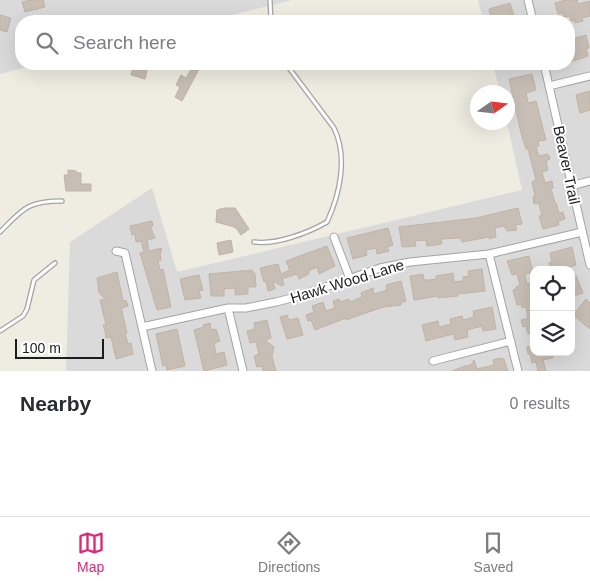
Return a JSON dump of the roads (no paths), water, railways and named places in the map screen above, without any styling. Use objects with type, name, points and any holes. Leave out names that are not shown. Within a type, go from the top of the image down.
[{"type":"street","points":[[528,0],[532,15]]},
{"type":"street","name":"Beaver Trail","points":[[545,70],[590,265]]},
{"type":"street","points":[[549,86],[590,76]]},
{"type":"street","points":[[571,186],[590,181]]},
{"type":"street","name":"Hawk Wood Lane","points":[[142,326],[228,308],[246,308],[276,302],[380,268],[410,262],[489,254],[582,232]]},
{"type":"street","points":[[334,237],[350,279]]},
{"type":"street","points":[[116,251],[126,253],[152,371]]},
{"type":"street","points":[[489,254],[518,371]]},
{"type":"street","points":[[228,308],[242,371]]},
{"type":"street","points":[[433,360],[511,341]]},
{"type":"lane","points":[[270,0],[271,15]]},
{"type":"lane","points":[[254,242],[262,244],[309,232],[328,222],[334,207],[341,165],[340,139],[321,108],[291,70]]},
{"type":"lane","points":[[0,232],[28,206],[48,201],[62,201]]},
{"type":"lane","points":[[0,331],[23,316],[27,309],[34,280],[55,263]]}]
